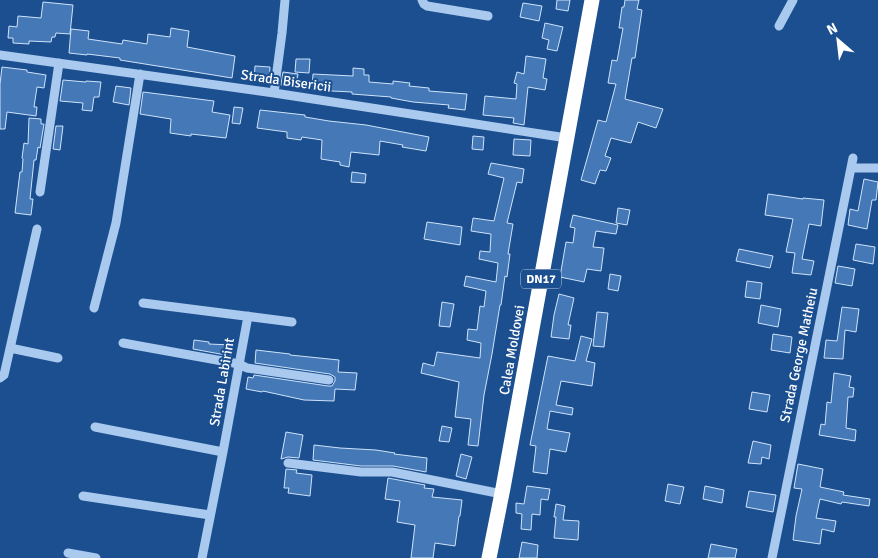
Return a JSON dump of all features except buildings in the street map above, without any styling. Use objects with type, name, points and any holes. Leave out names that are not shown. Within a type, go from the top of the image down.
[{"type":"highway","name":"Calea Moldovei","points":[[489,558],[592,0]]},
{"type":"street","points":[[274,93],[285,0]]},
{"type":"street","points":[[422,0],[427,6],[488,16]]},
{"type":"street","points":[[779,26],[793,0]]},
{"type":"street","name":"Strada Bisericii","points":[[0,55],[274,93],[567,138]]},
{"type":"street","points":[[40,192],[59,63]]},
{"type":"street","points":[[94,308],[116,223],[140,74]]},
{"type":"street","name":"Strada George Matheiu","points":[[772,558],[853,158]]},
{"type":"street","points":[[851,168],[878,168]]},
{"type":"street","points":[[0,378],[4,375],[36,229]]},
{"type":"street","points":[[143,303],[292,322]]},
{"type":"street","name":"Strada Labirint","points":[[202,558],[248,316]]},
{"type":"street","points":[[123,342],[239,364],[247,368],[330,380]]},
{"type":"street","points":[[10,348],[58,358]]},
{"type":"street","points":[[95,427],[223,452]]},
{"type":"street","points":[[288,464],[361,472],[392,472],[502,494]]},
{"type":"street","points":[[83,496],[210,515]]},
{"type":"street","points":[[68,553],[96,558]]}]
